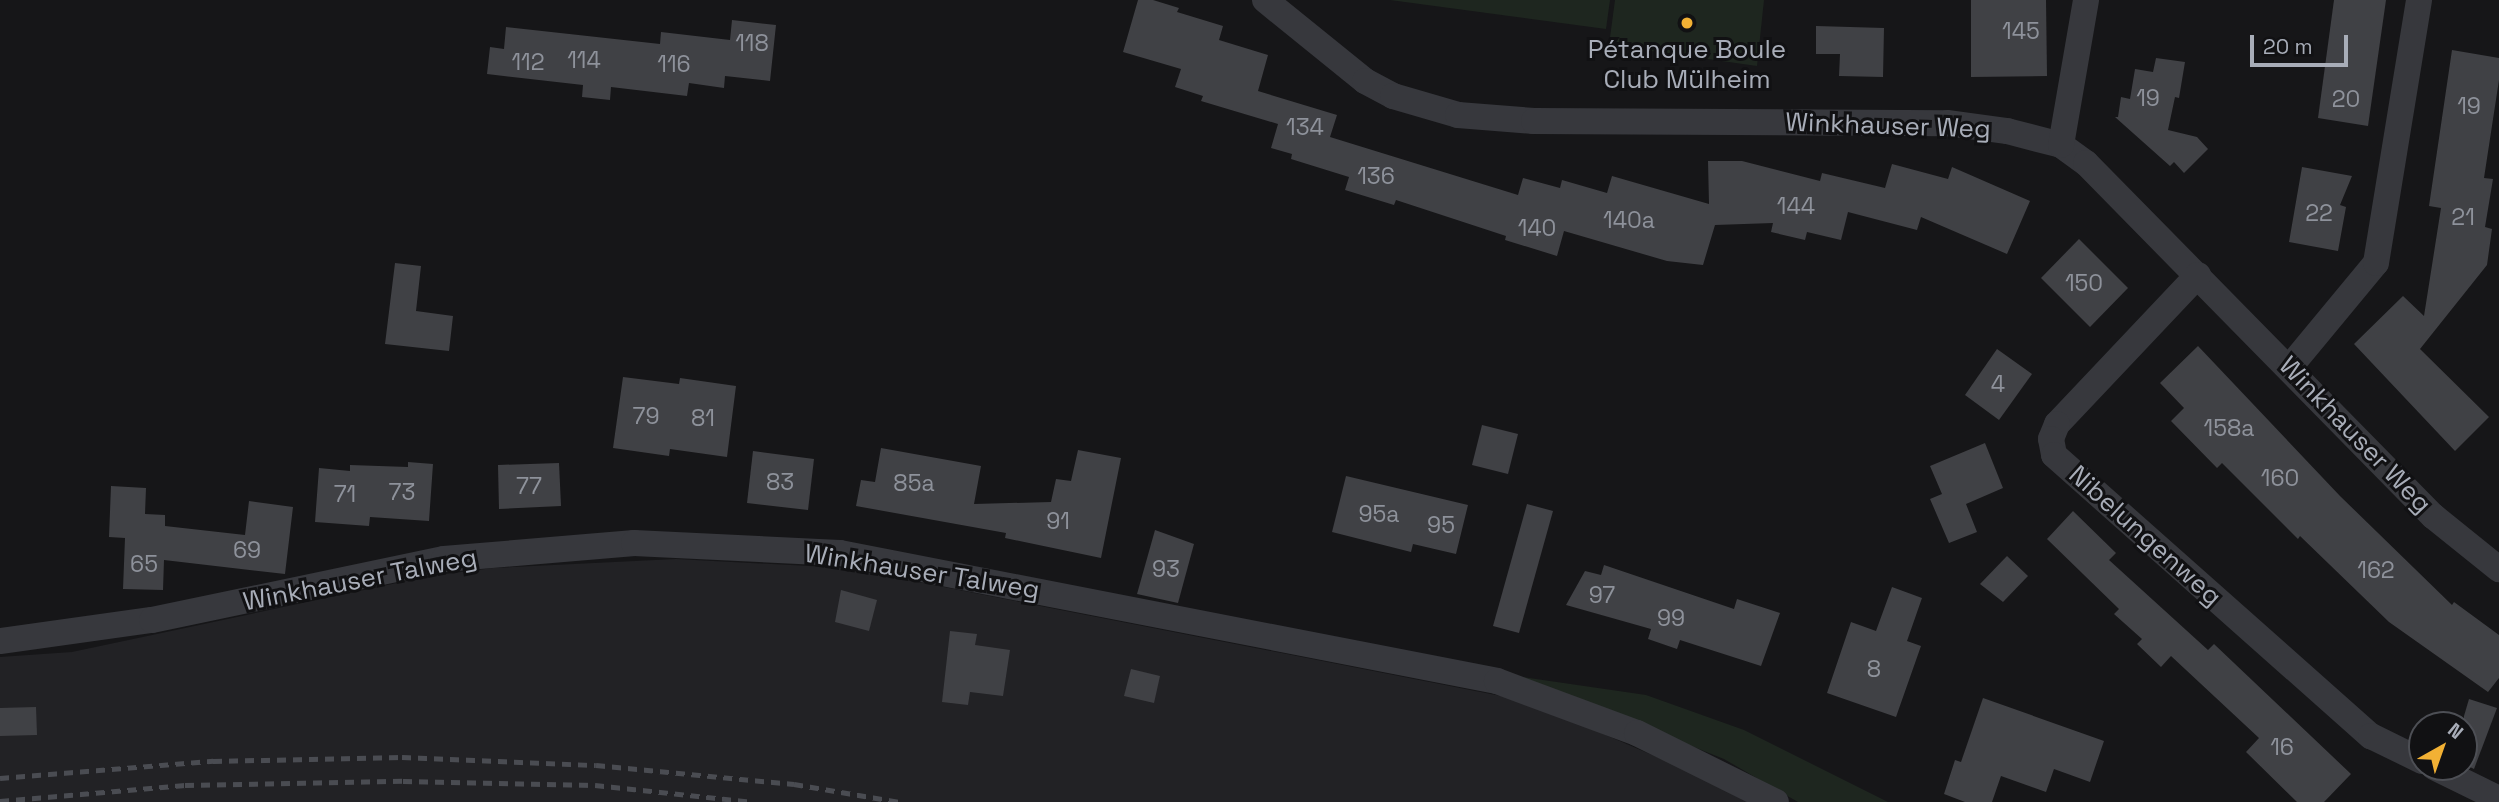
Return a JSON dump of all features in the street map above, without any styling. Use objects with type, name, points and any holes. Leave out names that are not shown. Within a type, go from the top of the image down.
[{"type":"street","name":"Winkhauser Weg","points":[[1265,0],[1365,81],[1392,96],[1458,115],[1534,121],[1947,123],[2007,131],[2061,145],[2086,163],[2433,516],[2499,569]]},
{"type":"street","points":[[2061,145],[2086,0]]},
{"type":"street","points":[[2289,368],[2376,263],[2419,0]]},
{"type":"street","name":"Nibelungenweg","points":[[2198,275],[2057,424],[2051,439],[2054,455],[2371,736],[2408,754]]},
{"type":"street","name":"Winkhauser Talweg","points":[[0,641],[152,620],[444,559],[634,543],[840,553],[1497,681],[1637,733],[1776,802]]},
{"type":"street","points":[[2462,781],[2499,799]]},
{"type":"shaded area","points":[[1390,0],[1610,0],[1606,29]]},
{"type":"shaded area","name":"Pétanque Boule Club Mülheim","points":[[1615,0],[1764,0],[1757,66],[1609,45]]},
{"type":"shaded area","points":[[676,559],[846,568],[1506,697],[1564,717],[1717,783],[1748,802],[0,802],[0,657],[72,652],[430,576],[493,568]]},
{"type":"shaded area","points":[[1516,676],[1646,695],[1744,730],[1888,802],[1798,802],[1724,759]]},
{"type":"building","points":[[1138,0],[1153,0],[1179,8],[1177,12],[1223,26],[1219,40],[1268,55],[1258,91],[1337,115],[1330,137],[1518,195],[1523,178],[1560,188],[1562,180],[1607,193],[1612,176],[1709,204],[1708,161],[1742,161],[1820,181],[1822,173],[1885,188],[1892,164],[1948,179],[1952,167],[2030,201],[2007,254],[1921,217],[1917,230],[1848,212],[1841,240],[1807,232],[1805,240],[1771,232],[1773,223],[1715,225],[1703,265],[1667,261],[1564,231],[1557,256],[1505,240],[1506,236],[1396,200],[1394,205],[1345,190],[1349,177],[1291,159],[1292,154],[1271,148],[1278,124],[1201,101],[1203,96],[1175,87],[1181,69],[1123,52]]},
{"type":"building","points":[[1971,0],[2046,0],[2047,76],[1971,77]]},
{"type":"building","points":[[2334,0],[2386,0],[2368,126],[2318,118]]},
{"type":"building","points":[[732,20],[776,25],[770,81],[725,76],[724,88],[689,83],[687,96],[611,87],[610,100],[582,97],[583,85],[487,74],[490,47],[504,49],[506,27],[660,44],[661,32],[730,40]]},
{"type":"building","points":[[1816,26],[1884,28],[1883,77],[1839,76],[1840,54],[1816,54]]},
{"type":"building","points":[[2452,50],[2499,58],[2499,80],[2484,178],[2493,179],[2485,227],[2492,229],[2487,265],[2420,349],[2489,417],[2455,451],[2354,344],[2403,296],[2424,316],[2441,208],[2429,206]]},
{"type":"building","points":[[2156,58],[2185,62],[2179,98],[2175,97],[2168,130],[2197,137],[2208,149],[2184,173],[2174,162],[2170,166],[2115,117],[2118,117],[2121,97],[2130,99],[2135,69],[2153,72]]},
{"type":"building","points":[[2302,167],[2352,176],[2340,205],[2346,207],[2338,251],[2289,242]]},
{"type":"building","points":[[2079,239],[2128,288],[2090,327],[2041,278]]},
{"type":"building","points":[[395,263],[421,266],[416,311],[453,316],[449,351],[385,344]]},
{"type":"building","points":[[2198,346],[2340,496],[2452,605],[2454,602],[2499,635],[2499,678],[2488,692],[2389,622],[2300,536],[2298,539],[2222,463],[2217,468],[2171,421],[2184,408],[2160,383]]},
{"type":"building","points":[[1997,349],[2032,374],[1999,420],[1965,395]]},
{"type":"building","points":[[623,377],[679,384],[680,378],[736,386],[727,457],[670,449],[669,456],[613,448]]},
{"type":"building","points":[[1482,425],[1518,434],[1508,474],[1472,465]]},
{"type":"building","points":[[1985,443],[2003,488],[1966,504],[1977,532],[1949,543],[1930,499],[1942,494],[1930,466]]},
{"type":"building","points":[[881,448],[981,466],[974,504],[1051,502],[1056,479],[1071,481],[1078,450],[1121,458],[1101,558],[1005,538],[1006,533],[856,506],[861,480],[875,482]]},
{"type":"building","points":[[753,451],[814,459],[808,510],[747,503]]},
{"type":"building","points":[[408,462],[433,464],[429,521],[370,517],[369,526],[315,522],[319,468],[350,471],[350,465],[408,467]]},
{"type":"building","points":[[559,463],[561,506],[499,509],[498,465]]},
{"type":"building","points":[[1346,476],[1468,505],[1456,554],[1413,544],[1411,552],[1332,532]]},
{"type":"building","points":[[111,486],[146,488],[145,514],[165,515],[165,526],[245,535],[249,501],[293,507],[285,574],[164,560],[163,590],[123,589],[125,538],[109,537]]},
{"type":"building","points":[[1527,504],[1553,511],[1519,633],[1493,626]]},
{"type":"building","points":[[2073,511],[2116,553],[2109,560],[2208,650],[2214,644],[2351,774],[2324,802],[2297,802],[2246,752],[2259,738],[2171,656],[2161,667],[2137,644],[2142,639],[2114,614],[2119,609],[2047,539]]},
{"type":"building","points":[[1155,530],[1194,544],[1178,603],[1137,594]]},
{"type":"building","points":[[2007,556],[2028,576],[2003,602],[1980,584]]},
{"type":"building","points":[[1604,565],[1734,609],[1737,599],[1780,613],[1761,666],[1680,640],[1677,649],[1648,639],[1651,629],[1566,605],[1585,571],[1601,575]]},
{"type":"building","points":[[1892,587],[1922,598],[1907,641],[1921,646],[1896,717],[1827,693],[1851,622],[1876,631]]},
{"type":"building","points":[[841,590],[877,600],[869,631],[835,622]]},
{"type":"building","points":[[950,631],[977,634],[975,645],[1010,650],[1003,696],[970,692],[968,705],[942,702]]},
{"type":"building","points":[[1131,669],[1160,676],[1154,703],[1124,696]]},
{"type":"building","points":[[1983,698],[2104,741],[2090,782],[2054,769],[2046,792],[2001,776],[1992,802],[1965,802],[1944,794],[1955,760],[1961,762]]},
{"type":"building","points":[[2469,699],[2497,708],[2478,758],[2478,711],[2465,711]]},
{"type":"building","points":[[36,707],[37,735],[0,736],[0,708]]},
{"type":"railway","points":[[0,778],[213,761],[402,757],[596,765],[794,784],[899,802]]},
{"type":"railway","points":[[0,801],[185,785],[403,781],[595,785],[753,802]]},
{"type":"place","name":"Pétanque Boule Club Mülheim","points":[[1687,23]]}]
